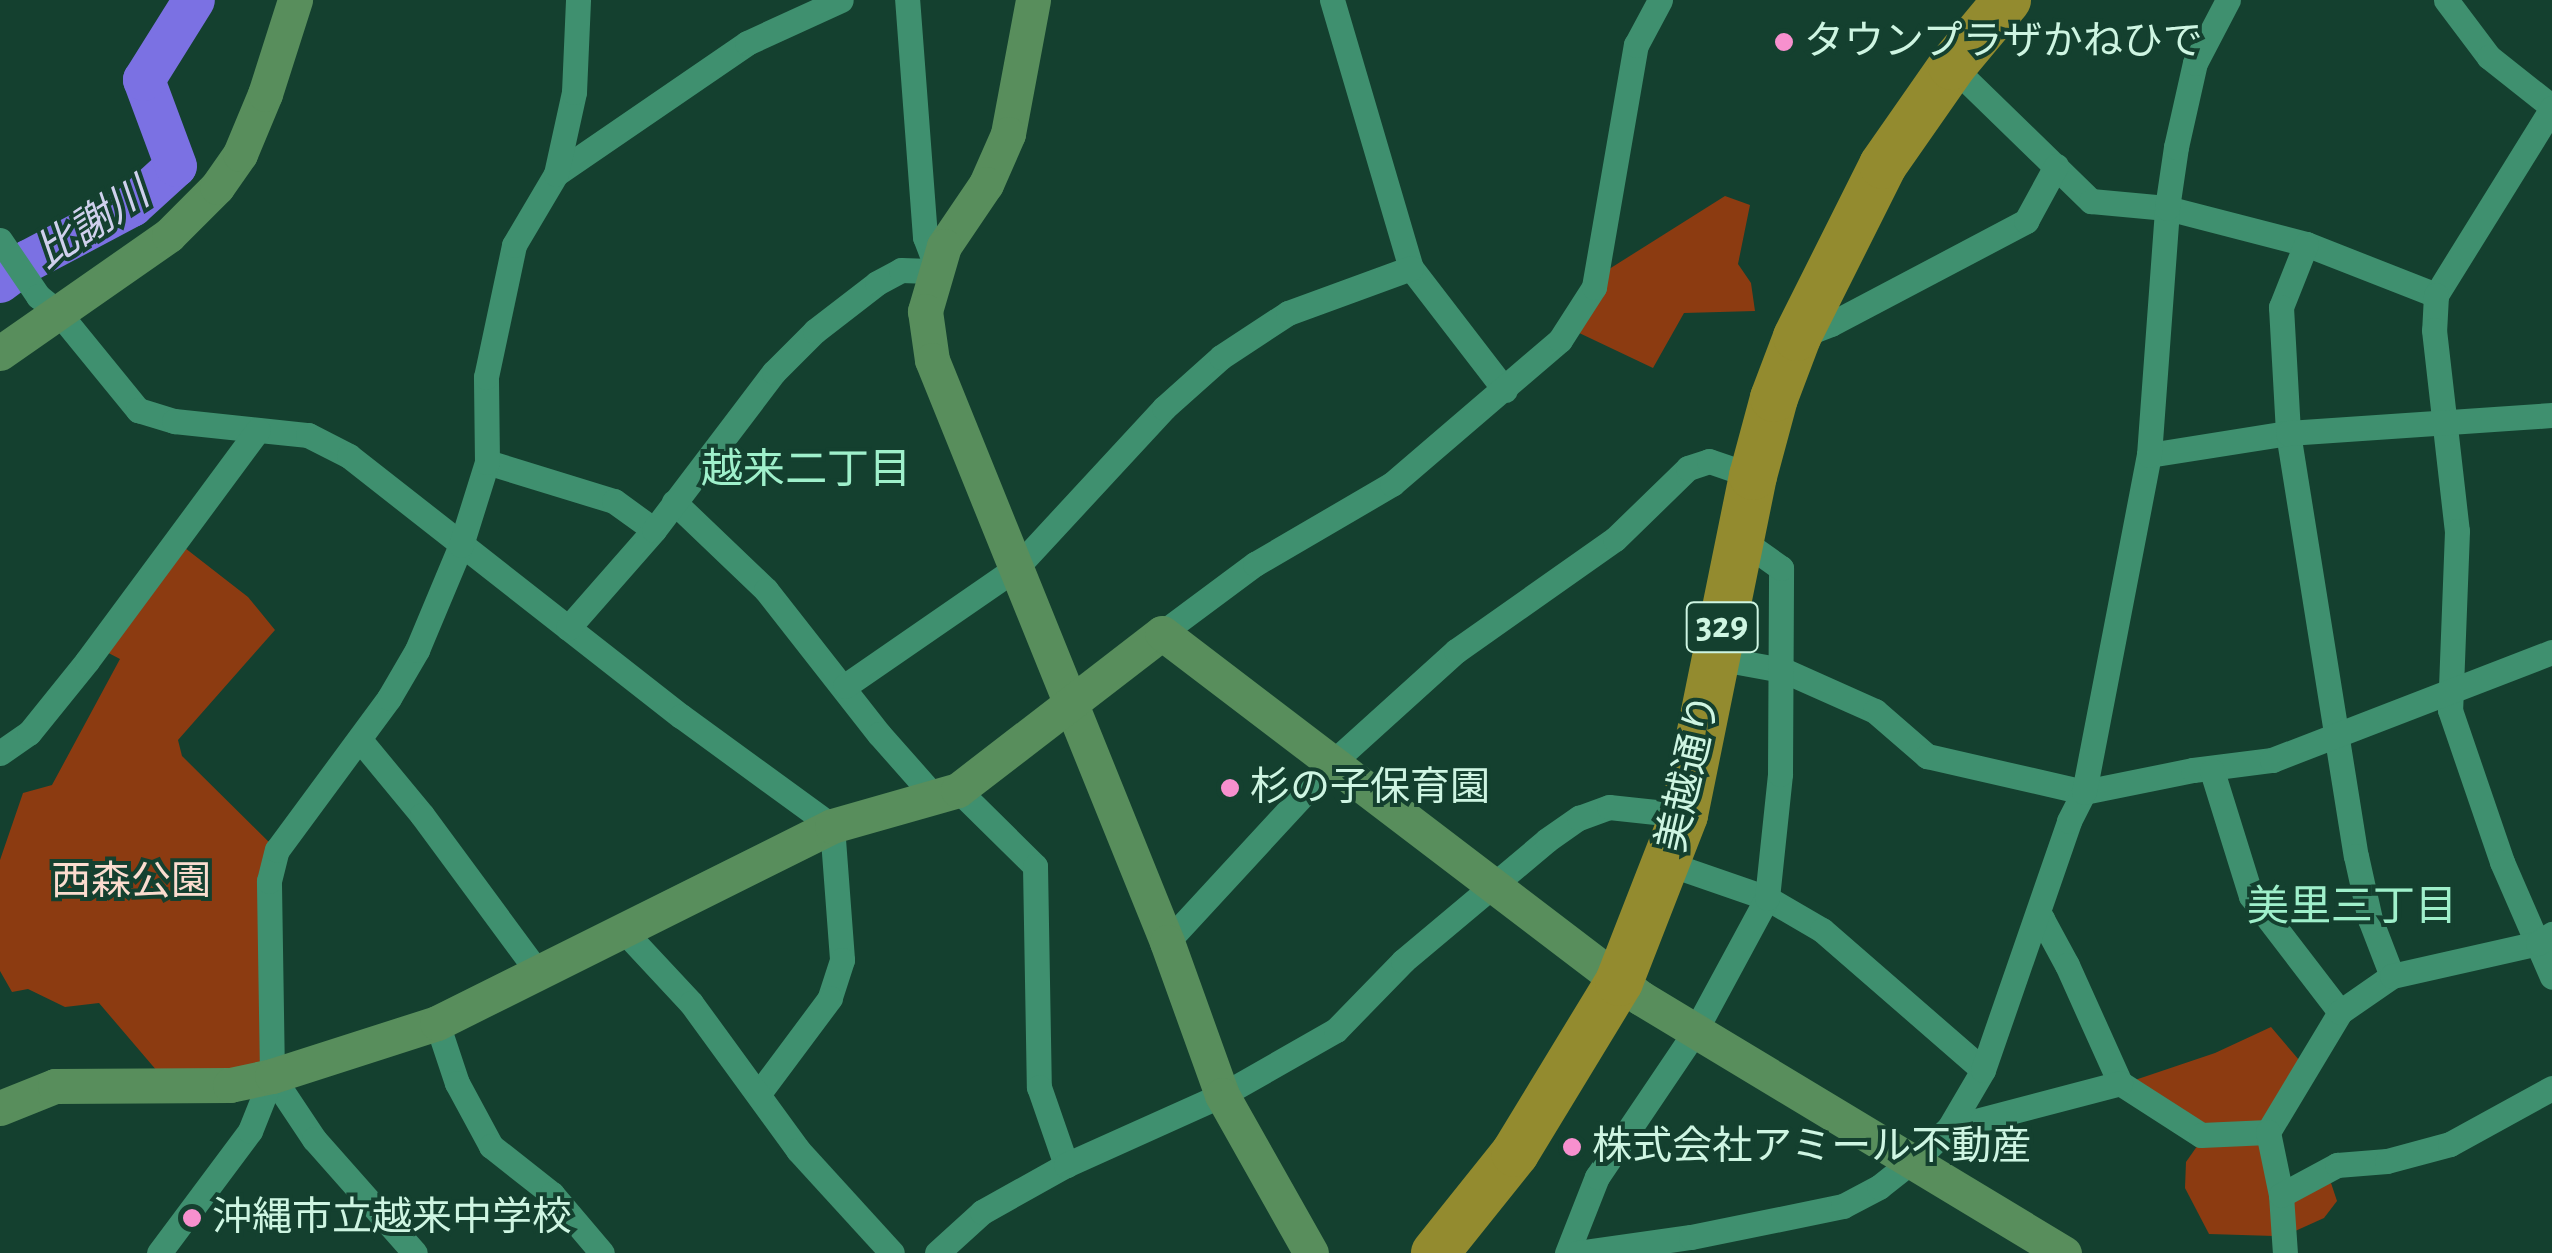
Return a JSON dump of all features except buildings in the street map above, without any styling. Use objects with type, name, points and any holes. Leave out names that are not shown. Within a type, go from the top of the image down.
[{"type":"highway","name":"美越通り","points":[[1441,1251],[1515,1153],[1619,982],[1669,864],[1684,815],[1753,476],[1796,337],[1884,165],[1952,66],[2007,0]]},
{"type":"street","points":[[0,352],[48,304],[170,235],[217,187],[240,154],[296,0]]},
{"type":"street","points":[[159,1253],[250,1131],[272,1076],[270,881],[278,850],[360,740],[416,650],[462,546],[487,462],[486,377],[514,245],[556,174],[574,92],[578,0]]},
{"type":"street","points":[[556,174],[746,43],[842,0]]},
{"type":"street","points":[[906,0],[925,237],[938,271]]},
{"type":"street","points":[[1033,0],[1008,134],[986,184],[944,246],[925,311],[932,360],[1167,942],[1222,1095],[1311,1253]]},
{"type":"street","points":[[1332,0],[1411,268],[1505,390]]},
{"type":"street","points":[[0,1108],[56,1086],[230,1084],[272,1076],[437,1023],[832,826],[945,792],[1072,706],[1256,564],[1392,484],[1560,340],[1594,286],[1636,45],[1660,0]]},
{"type":"street","points":[[1578,1253],[1693,1245],[1843,1206],[1915,1161],[1949,1128],[1983,1070],[2070,821],[2084,792],[2149,455],[2167,208],[2192,74],[2203,42],[2228,0]]},
{"type":"street","points":[[2446,0],[2489,56],[2552,107],[2436,295],[2434,330],[2441,421],[2457,531],[2453,673],[2448,693],[2502,862],[2545,939],[2552,976]]},
{"type":"street","points":[[1952,66],[2091,201],[2167,208],[2306,244],[2436,295]]},
{"type":"street","points":[[1796,337],[1831,324],[2026,221],[2056,166]]},
{"type":"street","points":[[3,244],[138,410],[174,420],[308,435],[349,456],[568,628],[832,826],[842,960],[830,998],[760,1092]]},
{"type":"street","points":[[2306,244],[2281,307],[2288,433],[2359,872],[2392,976]]},
{"type":"street","points":[[845,686],[1016,568],[1164,408],[1221,357],[1288,314],[1411,268]]},
{"type":"street","points":[[568,628],[654,530],[774,372],[815,331],[877,283],[901,270],[938,271]]},
{"type":"street","points":[[2149,455],[2288,433],[2552,415]]},
{"type":"street","points":[[0,754],[28,733],[75,675],[258,430]]},
{"type":"street","points":[[487,462],[614,502],[654,530]]},
{"type":"street","points":[[1167,942],[1332,763],[1456,651],[1616,539],[1688,468],[1709,462],[1753,476]]},
{"type":"street","points":[[674,502],[766,590],[845,686],[878,734],[1035,866],[1039,1087],[1066,1165]]},
{"type":"street","points":[[1567,1253],[1597,1177],[1694,1032],[1766,898],[1780,774],[1782,568],[1739,538]]},
{"type":"street","points":[[1162,633],[1619,982],[1694,1032],[1915,1161],[2053,1250]]},
{"type":"street","points":[[1716,658],[1784,670],[1875,711],[1927,756],[2084,792],[2192,770],[2272,760],[2552,652]]},
{"type":"street","points":[[360,740],[422,815],[537,971]]},
{"type":"street","points":[[2212,770],[2252,896],[2340,1012]]},
{"type":"street","points":[[936,1253],[982,1212],[1066,1165],[1222,1095],[1336,1030],[1402,961],[1579,818],[1609,807],[1684,815]]},
{"type":"street","points":[[1669,864],[1766,898],[1822,930],[1924,1014],[1983,1070]]},
{"type":"street","points":[[2036,922],[2042,920],[2067,965],[2120,1083],[2201,1135],[2268,1132]]},
{"type":"street","points":[[622,929],[691,1002],[760,1092],[798,1150],[892,1253]]},
{"type":"street","points":[[2285,1253],[2281,1194],[2268,1132],[2340,1012],[2392,976],[2545,939]]},
{"type":"street","points":[[437,1023],[457,1083],[491,1146],[552,1194],[602,1253]]},
{"type":"street","points":[[272,1076],[314,1139],[416,1253]]},
{"type":"street","points":[[1949,1128],[2120,1083]]},
{"type":"street","points":[[2281,1194],[2337,1166],[2386,1161],[2450,1144],[2552,1088]]},
{"type":"green space","points":[[1725,196],[1750,205],[1738,264],[1751,283],[1755,311],[1684,313],[1653,368],[1575,331],[1606,271]]},
{"type":"green space","name":"西森公園","points":[[176,541],[248,597],[275,630],[178,740],[182,756],[277,850],[272,1076],[169,1085],[99,1003],[65,1007],[28,989],[12,992],[0,971],[0,860],[23,793],[52,785],[120,659],[97,647]]},
{"type":"green space","points":[[2271,1027],[2311,1074],[2265,1125],[2203,1127],[2132,1081],[2215,1053]]},
{"type":"green space","points":[[2258,1141],[2272,1193],[2274,1236],[2209,1234],[2185,1188],[2186,1162],[2200,1142]]},
{"type":"green space","points":[[2330,1180],[2337,1201],[2324,1218],[2293,1232],[2290,1198]]},
{"type":"waterway","name":"比謝川","points":[[0,282],[28,261],[132,206],[176,166],[144,80],[194,0]]},
{"type":"place","name":"タウンプラザかねひで","points":[[1784,42]]},
{"type":"place","name":"杉の子保育園","points":[[1230,788]]},
{"type":"place","name":"株式会社アミール不動産","points":[[1572,1147]]},
{"type":"place","name":"沖縄市立越来中学校","points":[[192,1218]]},
{"type":"district","name":"越来二丁目","points":[[806,470]]},
{"type":"district","name":"美里三丁目","points":[[2352,907]]}]
